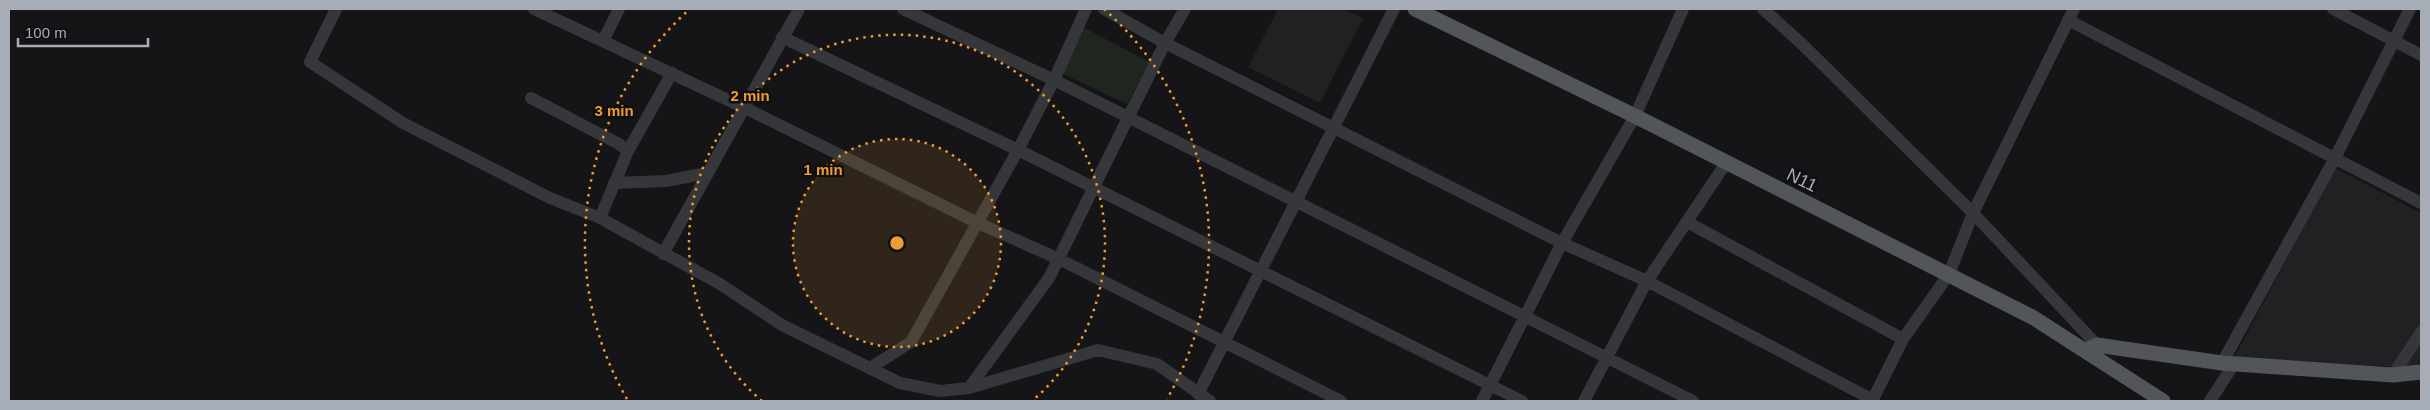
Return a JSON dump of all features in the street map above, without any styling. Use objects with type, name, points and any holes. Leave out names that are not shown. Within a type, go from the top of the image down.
[{"type":"main road","name":"N11","points":[[1415,9],[1635,116],[2092,348],[2163,401]]},
{"type":"main road","points":[[2092,348],[2228,364],[2393,375],[2421,372]]},
{"type":"street","points":[[336,9],[310,62],[403,124],[550,198],[600,218],[720,284],[782,325],[900,382],[952,395],[969,388],[1098,350],[1157,364],[1210,401]]},
{"type":"street","points":[[534,9],[743,106],[978,223],[1059,259],[1341,401]]},
{"type":"street","points":[[603,41],[619,9]]},
{"type":"street","points":[[663,254],[743,106],[800,9]]},
{"type":"street","points":[[903,9],[1054,80],[1693,401]]},
{"type":"street","points":[[870,368],[910,342],[1018,150],[1054,80],[1086,9]]},
{"type":"street","points":[[1104,9],[1165,43],[1562,243],[1647,281],[1873,401],[1903,338],[1949,274],[1972,213],[2071,15],[2421,203]]},
{"type":"street","points":[[969,388],[1049,278],[1165,43],[1184,9]]},
{"type":"street","points":[[1198,394],[1394,9]]},
{"type":"street","points":[[1482,401],[1562,243],[1635,116],[1683,9]]},
{"type":"street","points":[[1763,9],[1803,45],[1972,213],[2092,348]]},
{"type":"street","points":[[2333,9],[2421,55]]},
{"type":"street","points":[[2210,401],[2410,9]]},
{"type":"street","points":[[782,37],[1018,150],[1522,401]]},
{"type":"street","points":[[600,218],[628,151],[672,73]]},
{"type":"street","points":[[531,98],[619,144],[628,151]]},
{"type":"street","points":[[1584,401],[1647,281],[1726,163]]},
{"type":"street","points":[[614,183],[666,181],[707,173]]},
{"type":"street","points":[[1687,222],[1903,338]]},
{"type":"street","points":[[2393,375],[2421,332]]},
{"type":"shaded area","points":[[1278,9],[1343,9],[1363,18],[1320,103],[1248,67]]},
{"type":"shaded area","points":[[1083,27],[1149,62],[1127,104],[1061,73]]},
{"type":"shaded area","points":[[2335,168],[2421,213],[2421,357],[2416,368],[2234,358]]}]
